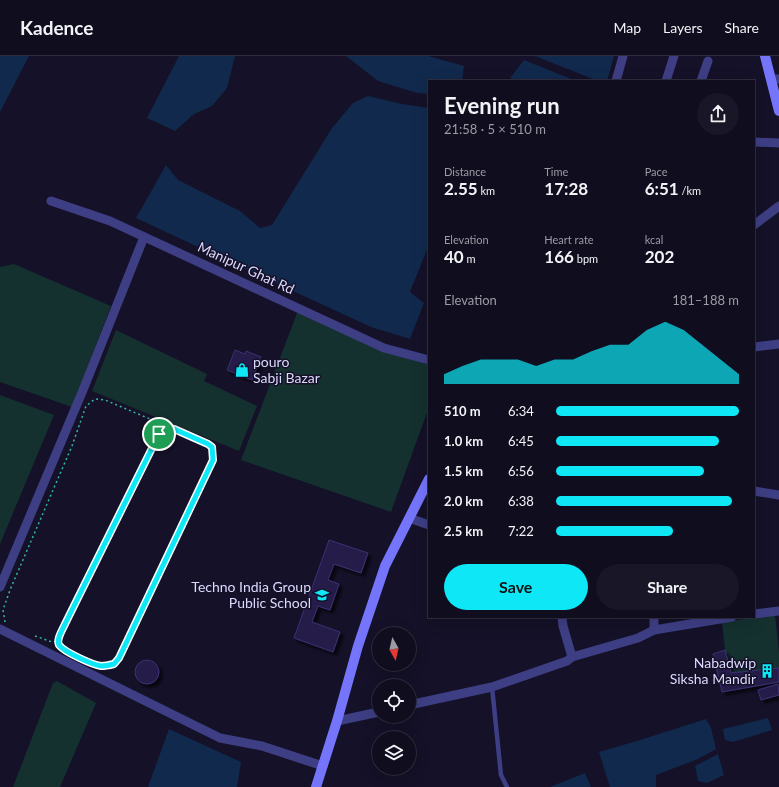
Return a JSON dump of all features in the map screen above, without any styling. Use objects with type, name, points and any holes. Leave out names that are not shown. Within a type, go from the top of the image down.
[{"type":"street","points":[[616,80],[623,56]]},
{"type":"street","points":[[666,80],[674,56]]},
{"type":"street","points":[[765,56],[775,79],[779,111]]},
{"type":"street","points":[[701,80],[708,61]]},
{"type":"street","points":[[755,142],[779,143]]},
{"type":"street","name":"Manipur Ghat Rd","points":[[51,201],[110,221],[254,286],[384,348],[428,360]]},
{"type":"street","points":[[755,224],[779,206]]},
{"type":"street","points":[[0,587],[83,390],[144,237]]},
{"type":"street","points":[[755,347],[779,344]]},
{"type":"street","points":[[316,787],[337,721],[358,646],[383,573],[428,481]]},
{"type":"street","points":[[755,491],[779,495]]},
{"type":"street","points":[[409,518],[428,525]]},
{"type":"street","points":[[755,614],[779,611]]},
{"type":"street","points":[[562,618],[572,657]]},
{"type":"street","points":[[654,618],[654,630]]},
{"type":"street","points":[[416,703],[492,687],[567,661],[572,657],[638,638],[654,630],[726,618]]},
{"type":"street","points":[[0,629],[220,738],[262,746],[322,766]]},
{"type":"street","points":[[337,721],[372,714]]},
{"type":"lane","points":[[492,687],[501,774],[507,787]]},
{"type":"path","points":[[10,625],[5,622],[3,610],[10,590],[72,446],[86,406],[95,399],[105,400],[150,419],[156,425],[159,434]]},
{"type":"path","points":[[167,428],[174,429],[212,447],[213,460],[119,658],[114,664],[100,666],[77,657],[63,648],[58,641],[161,430],[167,428]]},
{"type":"path","points":[[30,634],[52,642],[58,641]]},
{"type":"green space","points":[[14,264],[111,306],[72,407],[0,382],[0,267]]},
{"type":"green space","points":[[299,308],[384,348],[428,361],[428,410],[391,512],[241,460]]},
{"type":"green space","points":[[116,330],[207,374],[204,381],[257,406],[239,451],[92,391]]},
{"type":"green space","points":[[0,395],[54,415],[0,544]]},
{"type":"green space","points":[[775,615],[779,652],[779,668],[731,673],[725,650],[722,622]]},
{"type":"green space","points":[[57,681],[96,703],[60,787],[13,787],[53,683]]},
{"type":"water","points":[[0,56],[29,56],[0,112]]},
{"type":"water","points":[[179,56],[235,56],[227,88],[212,106],[194,114],[175,131],[147,118]]},
{"type":"water","points":[[346,56],[428,56],[464,66],[462,80],[428,80],[428,94],[417,93],[378,81]]},
{"type":"water","points":[[535,56],[614,56],[607,80],[595,80]]},
{"type":"water","points":[[524,60],[574,80],[514,80],[510,78]]},
{"type":"water","points":[[368,96],[402,104],[428,108],[428,247],[410,292],[424,303],[410,339],[371,327],[136,218],[166,165],[178,180],[240,211],[260,228],[272,225],[332,128],[353,103]]},
{"type":"water","points":[[768,718],[772,730],[733,742],[725,740],[723,729]]},
{"type":"water","points":[[706,719],[711,728],[716,749],[698,759],[656,775],[656,787],[610,787],[599,752]]},
{"type":"water","points":[[169,729],[241,762],[237,787],[148,787]]},
{"type":"water","points":[[718,754],[724,775],[707,783],[698,781],[695,766]]},
{"type":"water","points":[[585,773],[591,787],[550,787]]},
{"type":"building","points":[[235,350],[245,354],[246,351],[261,357],[252,380],[227,370]]},
{"type":"building","name":"Techno India Group Public School","points":[[329,540],[368,553],[361,573],[334,564],[328,580],[339,584],[330,610],[318,606],[312,622],[340,632],[333,652],[294,638]]},
{"type":"building","name":"Nabadwip Siksha Mandir","points":[[725,650],[731,673],[779,668],[779,682],[722,692],[713,654]]},
{"type":"building","points":[[147,660],[152,661],[158,667],[158,677],[152,683],[147,684],[142,683],[136,677],[135,672],[136,667],[142,661]]},
{"type":"building","points":[[778,684],[779,695],[761,700],[758,690]]},
{"type":"place","name":"pouro Sabji Bazar","points":[[242,370]]},
{"type":"place","name":"Techno India Group Public School","points":[[322,595]]},
{"type":"place","name":"Nabadwip Siksha Mandir","points":[[767,671]]},
{"type":"route","points":[[167,428],[174,429],[208,444],[212,447],[213,460],[178,530],[119,658],[114,664],[100,666],[77,657],[63,648],[58,641],[159,434],[161,430],[167,428]]}]
